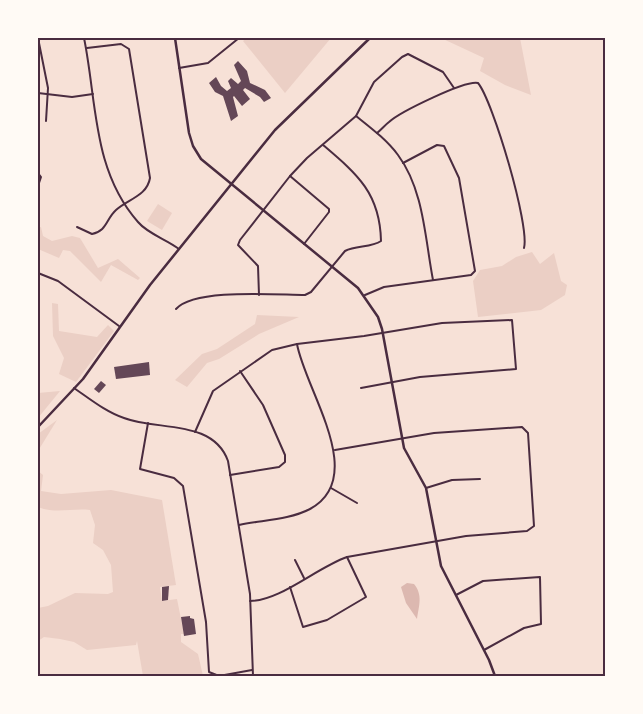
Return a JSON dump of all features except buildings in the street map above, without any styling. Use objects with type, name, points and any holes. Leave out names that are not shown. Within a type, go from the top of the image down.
[{"type":"street","points":[[38,38],[48,95],[46,121]]},
{"type":"street","points":[[84,38],[104,164],[109,177],[139,223],[179,250]]},
{"type":"street","points":[[175,38],[187,124],[193,146],[201,159],[365,295],[380,320],[402,438],[409,459],[426,488],[441,566],[484,650],[495,676]]},
{"type":"street","points":[[179,68],[208,63],[239,38]]},
{"type":"street","points":[[38,427],[94,364],[119,326],[275,130],[370,38]]},
{"type":"street","points":[[77,226],[88,233],[99,232],[107,225],[115,210],[147,188],[150,178],[130,53],[126,46],[121,44],[86,48]]},
{"type":"street","points":[[259,295],[258,266],[238,245],[290,176],[356,116],[366,93],[374,82],[405,55],[443,72],[454,88]]},
{"type":"street","points":[[377,133],[396,117],[454,88],[473,82],[480,84],[514,184],[526,236],[524,248]]},
{"type":"street","points":[[38,93],[72,97],[93,94]]},
{"type":"street","points":[[356,116],[377,133],[403,163],[417,193],[433,280]]},
{"type":"street","points":[[176,309],[183,303],[192,300],[227,294],[308,294],[345,251],[352,247],[377,244],[381,241],[376,207],[371,192],[362,179],[323,145]]},
{"type":"street","points":[[365,295],[384,287],[471,276],[475,271],[459,178],[447,151],[440,145],[403,163]]},
{"type":"street","points":[[38,173],[41,177],[38,186]]},
{"type":"street","points":[[290,176],[329,209],[329,212],[304,244]]},
{"type":"street","points":[[38,273],[58,281],[119,326]]},
{"type":"street","points":[[195,432],[213,391],[272,350],[298,344],[383,334],[442,323],[512,320],[514,326],[516,369],[420,377],[362,388]]},
{"type":"street","points":[[239,525],[300,513],[320,502],[331,488],[336,469],[335,450],[301,362],[298,344]]},
{"type":"street","points":[[230,475],[279,467],[284,462],[285,455],[264,405],[240,371]]},
{"type":"street","points":[[74,388],[118,416],[195,432],[218,442],[226,455],[239,525],[250,602],[253,676]]},
{"type":"street","points":[[148,423],[140,469],[174,478],[183,486],[206,622],[209,672],[219,676],[252,670]]},
{"type":"street","points":[[250,602],[271,598],[330,563],[347,557],[466,536],[533,529],[535,522],[528,433],[522,427],[434,433],[335,450]]},
{"type":"street","points":[[426,488],[452,480],[480,479]]},
{"type":"street","points":[[331,488],[357,502]]},
{"type":"street","points":[[290,587],[303,627],[327,620],[366,597],[347,557]]},
{"type":"street","points":[[295,560],[304,578]]},
{"type":"street","points":[[456,595],[483,581],[540,577],[541,624],[524,628],[484,650]]},
{"type":"shaded area","points":[[247,38],[331,38],[285,93],[243,41]]},
{"type":"shaded area","points":[[441,38],[520,38],[531,95],[505,85],[480,71],[484,58]]},
{"type":"shaded area","points":[[158,204],[172,213],[162,230],[147,221]]},
{"type":"shaded area","points":[[41,227],[43,236],[52,241],[72,236],[80,238],[98,268],[118,259],[140,278],[138,280],[111,265],[101,282],[70,251],[63,250],[59,258],[38,249],[38,228]]},
{"type":"shaded area","points":[[532,252],[540,264],[554,253],[561,281],[567,285],[565,295],[541,310],[478,317],[473,281],[480,270],[502,266],[516,257]]},
{"type":"shaded area","points":[[52,303],[58,304],[59,331],[97,337],[108,325],[114,331],[76,382],[59,374],[64,358],[53,336]]},
{"type":"shaded area","points":[[257,315],[299,317],[259,334],[219,359],[207,363],[187,387],[175,380],[202,354],[217,349],[255,324]]},
{"type":"shaded area","points":[[60,391],[38,418],[38,393]]},
{"type":"shaded area","points":[[57,420],[38,451],[38,434]]},
{"type":"shaded area","points":[[38,471],[43,475],[41,491],[61,494],[111,490],[162,500],[176,585],[160,587],[162,601],[177,599],[184,634],[181,634],[181,642],[198,654],[203,676],[143,676],[137,641],[136,645],[87,650],[74,642],[60,639],[44,637],[38,641],[38,608],[48,606],[75,593],[108,594],[113,592],[111,565],[103,550],[93,543],[95,525],[90,510],[51,510],[38,507]]},
{"type":"shaded area","points":[[407,583],[414,584],[419,592],[420,600],[417,619],[406,603],[401,587]]}]
